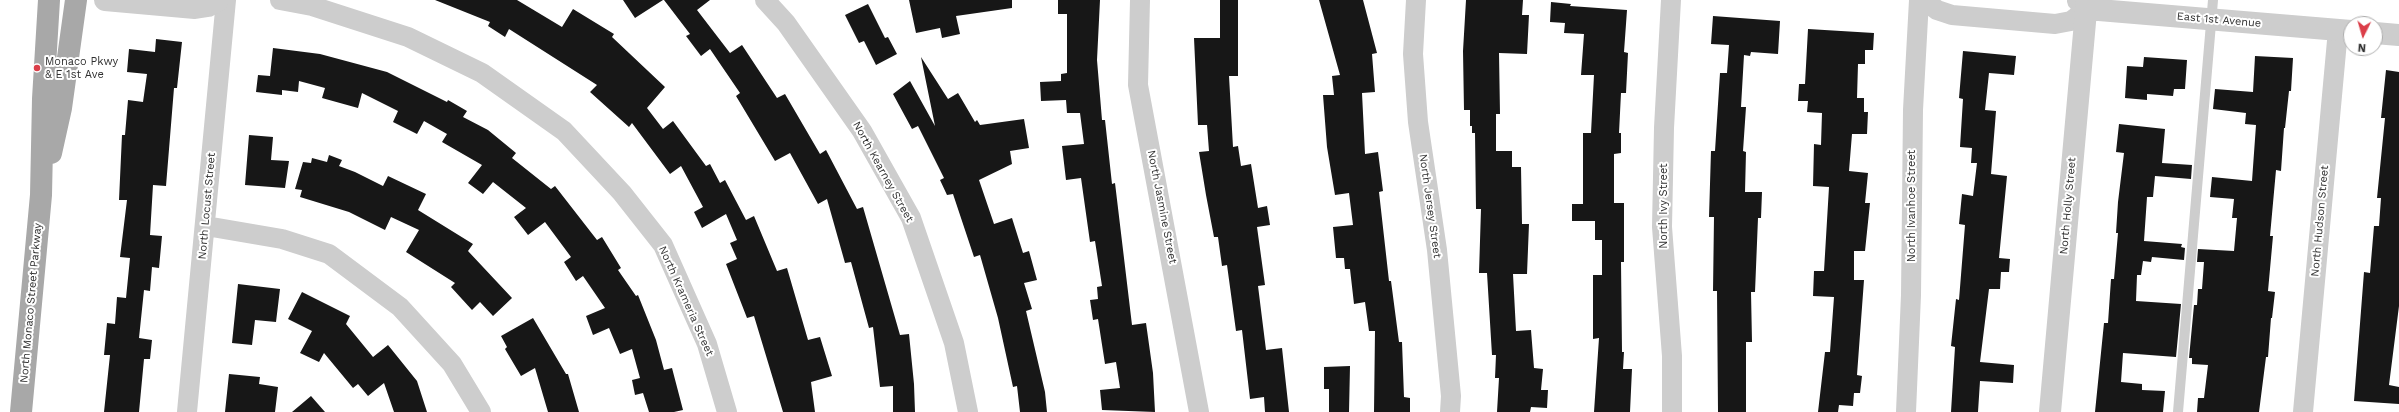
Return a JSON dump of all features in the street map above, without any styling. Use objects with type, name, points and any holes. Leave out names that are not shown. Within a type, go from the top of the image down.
[{"type":"main road","name":"North Monaco Street Parkway","points":[[20,412],[41,195],[43,99],[49,0]]},
{"type":"main road","name":"North Monaco Street Parkway","points":[[41,195],[61,108],[76,0]]},
{"type":"street","points":[[106,0],[195,8],[208,6],[218,0]]},
{"type":"street","name":"North Locust Street","points":[[187,412],[206,226],[226,0]]},
{"type":"street","name":"North Krameria Street","points":[[280,0],[312,6],[408,37],[482,73],[564,131],[622,193],[663,245],[708,344],[727,412]]},
{"type":"street","name":"North Kearney Street","points":[[765,0],[786,23],[862,131],[911,218],[954,343],[968,412]]},
{"type":"street","name":"North Jasmine Street","points":[[1140,0],[1138,85],[1199,412]]},
{"type":"street","name":"North Jersey Street","points":[[1416,0],[1413,54],[1418,122],[1437,250],[1450,396],[1450,412]]},
{"type":"street","name":"North Ivy Street","points":[[1672,0],[1662,227],[1672,356],[1672,412]]},
{"type":"street","name":"North Ivanhoe Street","points":[[1906,412],[1912,295],[1911,192],[1913,110],[1919,0]]},
{"type":"street","points":[[1924,0],[1941,12],[2055,24],[2071,21],[2083,3]]},
{"type":"street","name":"East 1st Avenue","points":[[2083,3],[2212,9],[2343,31]]},
{"type":"street","name":"North Holly Street","points":[[2050,412],[2083,3]]},
{"type":"street","points":[[2383,34],[2399,35]]},
{"type":"street","name":"North Hudson Street","points":[[2303,412],[2343,40]]},
{"type":"street","points":[[206,226],[282,239],[329,254],[400,307],[452,364],[481,412]]},
{"type":"lane","points":[[2178,412],[2212,9]]},
{"type":"building","points":[[435,0],[517,0],[562,27],[573,9],[614,34],[612,37],[665,87],[647,108],[663,129],[673,121],[706,166],[710,164],[720,183],[725,180],[746,220],[754,216],[777,271],[787,268],[808,340],[820,337],[832,376],[811,382],[815,412],[783,412],[754,316],[747,318],[726,264],[737,259],[730,243],[737,240],[726,214],[702,228],[694,212],[703,207],[681,166],[670,174],[632,123],[629,127],[590,92],[597,85],[509,29],[505,37],[488,26],[490,22]]},
{"type":"building","points":[[623,0],[663,0],[635,18]]},
{"type":"building","points":[[664,0],[710,0],[697,10],[730,53],[742,45],[777,98],[785,94],[820,154],[826,150],[857,209],[863,207],[900,335],[909,334],[915,412],[893,412],[893,386],[880,387],[873,327],[869,328],[851,262],[845,263],[827,199],[818,204],[790,153],[775,161],[736,96],[740,93],[710,49],[701,56],[686,36],[690,34]]},
{"type":"building","points":[[909,0],[1012,0],[1012,8],[956,16],[960,34],[942,38],[940,28],[916,33]]},
{"type":"building","points":[[1058,0],[1100,0],[1097,60],[1102,120],[1105,120],[1112,184],[1115,183],[1132,325],[1146,323],[1153,373],[1155,412],[1102,410],[1100,390],[1120,388],[1116,362],[1105,364],[1098,319],[1093,320],[1090,300],[1098,299],[1097,287],[1102,286],[1095,241],[1090,242],[1081,178],[1066,180],[1062,146],[1084,144],[1080,113],[1067,113],[1066,100],[1041,101],[1040,82],[1061,81],[1061,74],[1067,73],[1067,14],[1058,14]]},
{"type":"building","points":[[1220,0],[1238,0],[1238,76],[1229,76],[1233,147],[1238,146],[1241,166],[1251,164],[1258,208],[1267,206],[1270,225],[1257,227],[1265,285],[1258,286],[1266,350],[1282,348],[1289,412],[1265,412],[1264,397],[1250,399],[1242,330],[1236,331],[1227,265],[1222,266],[1218,237],[1214,237],[1206,195],[1199,152],[1209,151],[1207,125],[1198,125],[1194,38],[1220,38]]},
{"type":"building","points":[[1319,0],[1363,0],[1377,53],[1372,54],[1375,92],[1362,93],[1365,154],[1378,152],[1383,191],[1379,192],[1389,281],[1391,281],[1399,342],[1402,342],[1404,397],[1410,398],[1410,412],[1374,412],[1375,331],[1369,331],[1365,302],[1354,304],[1350,269],[1345,269],[1344,258],[1336,258],[1333,227],[1353,225],[1349,193],[1335,195],[1327,147],[1323,95],[1334,95],[1332,76],[1340,75]]},
{"type":"building","points":[[1466,0],[1523,0],[1522,15],[1529,15],[1527,54],[1499,53],[1500,114],[1496,114],[1496,151],[1512,151],[1512,167],[1521,167],[1522,224],[1529,224],[1527,274],[1513,274],[1516,331],[1531,330],[1534,368],[1543,369],[1541,390],[1548,390],[1547,408],[1531,407],[1530,412],[1497,412],[1499,378],[1495,378],[1496,355],[1492,355],[1487,273],[1479,273],[1481,209],[1476,209],[1475,133],[1472,133],[1472,126],[1470,126],[1470,110],[1464,110],[1463,51]]},
{"type":"building","points":[[1551,2],[1571,4],[1570,6],[1627,10],[1624,52],[1628,53],[1626,93],[1621,93],[1619,133],[1621,133],[1621,153],[1614,154],[1614,203],[1624,203],[1624,262],[1621,262],[1622,352],[1624,352],[1623,369],[1632,369],[1630,412],[1594,412],[1599,338],[1593,339],[1593,275],[1602,275],[1602,240],[1595,240],[1595,221],[1572,221],[1572,204],[1583,204],[1583,133],[1591,133],[1594,75],[1581,75],[1584,34],[1564,33],[1565,23],[1550,22]]},
{"type":"building","points":[[868,4],[885,38],[888,37],[897,54],[876,65],[864,41],[859,43],[845,15]]},
{"type":"building","points":[[1713,16],[1780,21],[1778,54],[1751,52],[1750,56],[1744,55],[1741,107],[1746,107],[1743,151],[1746,152],[1745,192],[1762,192],[1761,218],[1758,218],[1755,292],[1751,292],[1752,342],[1746,342],[1746,412],[1718,412],[1717,291],[1713,291],[1714,217],[1709,217],[1711,151],[1715,151],[1720,73],[1727,73],[1729,45],[1711,44]]},
{"type":"building","points":[[1808,29],[1874,33],[1873,50],[1865,50],[1865,64],[1858,64],[1857,98],[1864,98],[1864,112],[1868,112],[1867,134],[1852,134],[1849,171],[1868,173],[1865,203],[1870,203],[1865,251],[1854,251],[1854,280],[1864,280],[1857,375],[1862,376],[1860,393],[1854,393],[1853,406],[1839,405],[1838,412],[1818,412],[1825,352],[1830,352],[1834,297],[1813,296],[1814,271],[1824,271],[1829,187],[1813,186],[1814,144],[1821,145],[1822,113],[1807,112],[1808,101],[1798,101],[1799,84],[1805,84]]},
{"type":"building","points":[[156,39],[182,42],[177,88],[174,88],[166,186],[153,185],[150,235],[162,236],[159,268],[152,267],[150,291],[144,290],[139,338],[152,340],[150,359],[144,359],[139,412],[104,412],[110,355],[104,355],[107,323],[115,324],[117,297],[126,298],[130,258],[120,257],[127,200],[119,200],[122,135],[125,135],[128,100],[143,102],[147,74],[127,72],[129,49],[155,52]]},
{"type":"building","points":[[273,48],[320,54],[387,72],[447,102],[448,100],[467,111],[463,117],[488,130],[516,153],[512,158],[551,189],[555,186],[597,240],[602,237],[621,268],[618,270],[636,296],[638,295],[656,340],[664,370],[672,368],[683,410],[674,412],[649,412],[643,393],[635,395],[632,380],[640,378],[632,349],[620,354],[609,328],[593,335],[586,316],[605,308],[583,276],[576,281],[564,262],[571,257],[545,222],[528,235],[514,217],[526,208],[493,182],[483,194],[468,183],[482,165],[442,142],[447,134],[424,121],[417,134],[393,122],[398,111],[362,93],[358,108],[322,98],[325,88],[299,81],[298,92],[282,90],[282,95],[256,92],[258,75],[270,76]]},
{"type":"building","points":[[1963,51],[2016,56],[2014,75],[1989,73],[1985,110],[1996,111],[1991,174],[2007,176],[1999,258],[2010,259],[2009,272],[2001,272],[2000,289],[1989,289],[1980,362],[2014,365],[2013,383],[1980,381],[1978,412],[1951,412],[1955,347],[1951,346],[1956,299],[1959,300],[1965,225],[1959,224],[1962,194],[1973,196],[1977,163],[1971,163],[1972,148],[1960,147],[1963,99],[1959,98]]},
{"type":"building","points":[[2255,56],[2293,58],[2291,91],[2289,91],[2284,128],[2281,171],[2276,170],[2270,236],[2273,236],[2268,291],[2275,292],[2268,357],[2266,357],[2259,412],[2197,412],[2198,398],[2204,398],[2208,365],[2192,364],[2192,358],[2189,358],[2194,305],[2197,305],[2198,289],[2202,289],[2204,262],[2197,262],[2198,249],[2234,251],[2237,218],[2232,218],[2234,199],[2210,197],[2212,177],[2252,181],[2256,125],[2245,124],[2246,113],[2213,109],[2215,89],[2253,92]]},
{"type":"building","points":[[921,57],[948,99],[958,93],[975,122],[977,120],[980,125],[1024,119],[1029,148],[1010,151],[1012,164],[979,180],[994,224],[1012,218],[1023,253],[1029,251],[1037,280],[1024,283],[1032,309],[1026,311],[1045,392],[1047,412],[1020,412],[1017,386],[1013,387],[998,318],[980,255],[974,257],[953,194],[947,195],[940,180],[944,178],[918,126],[912,129],[893,94],[910,81],[935,126]]},
{"type":"building","points":[[2144,57],[2187,60],[2185,89],[2174,89],[2173,96],[2147,94],[2147,100],[2125,98],[2127,66],[2143,67]]},
{"type":"building","points":[[2386,70],[2399,72],[2399,306],[2389,385],[2399,387],[2399,404],[2354,401],[2364,272],[2370,273],[2374,226],[2379,226],[2381,198],[2377,198],[2385,118],[2381,118]]},
{"type":"building","points":[[2119,124],[2165,129],[2162,163],[2192,165],[2191,179],[2155,176],[2153,197],[2147,197],[2144,241],[2182,244],[2181,247],[2185,248],[2184,260],[2152,257],[2151,262],[2143,261],[2141,275],[2137,275],[2136,301],[2181,304],[2176,357],[2123,353],[2121,382],[2142,384],[2142,390],[2165,391],[2163,412],[2095,412],[2104,323],[2108,323],[2111,279],[2114,279],[2118,233],[2116,233],[2118,202],[2124,153],[2116,152]]},
{"type":"building","points":[[249,135],[273,137],[271,160],[289,161],[285,188],[245,185]]},
{"type":"building","points":[[329,155],[342,160],[339,166],[383,186],[388,176],[426,194],[418,210],[473,244],[468,251],[512,298],[493,316],[480,302],[472,310],[451,287],[455,283],[406,252],[419,230],[391,217],[385,230],[349,212],[300,197],[302,190],[295,189],[303,162],[311,163],[312,158],[327,162]]},
{"type":"building","points":[[238,284],[280,289],[276,322],[255,320],[252,345],[232,343]]},
{"type":"building","points":[[302,292],[350,316],[346,324],[373,357],[388,345],[417,381],[427,412],[394,412],[384,383],[368,396],[358,384],[353,388],[324,353],[319,362],[300,353],[312,331],[288,319]]},
{"type":"building","points":[[533,318],[566,374],[568,374],[579,412],[548,412],[535,368],[521,376],[505,349],[507,347],[501,336]]},
{"type":"building","points":[[1350,366],[1349,412],[1329,412],[1329,389],[1324,389],[1324,367]]},
{"type":"building","points":[[229,374],[260,377],[259,384],[278,387],[275,412],[225,412]]},
{"type":"building","points":[[311,396],[325,412],[292,412]]},
{"type":"place","name":"Monaco Pkwy & E 1st Ave","points":[[37,68]]}]
